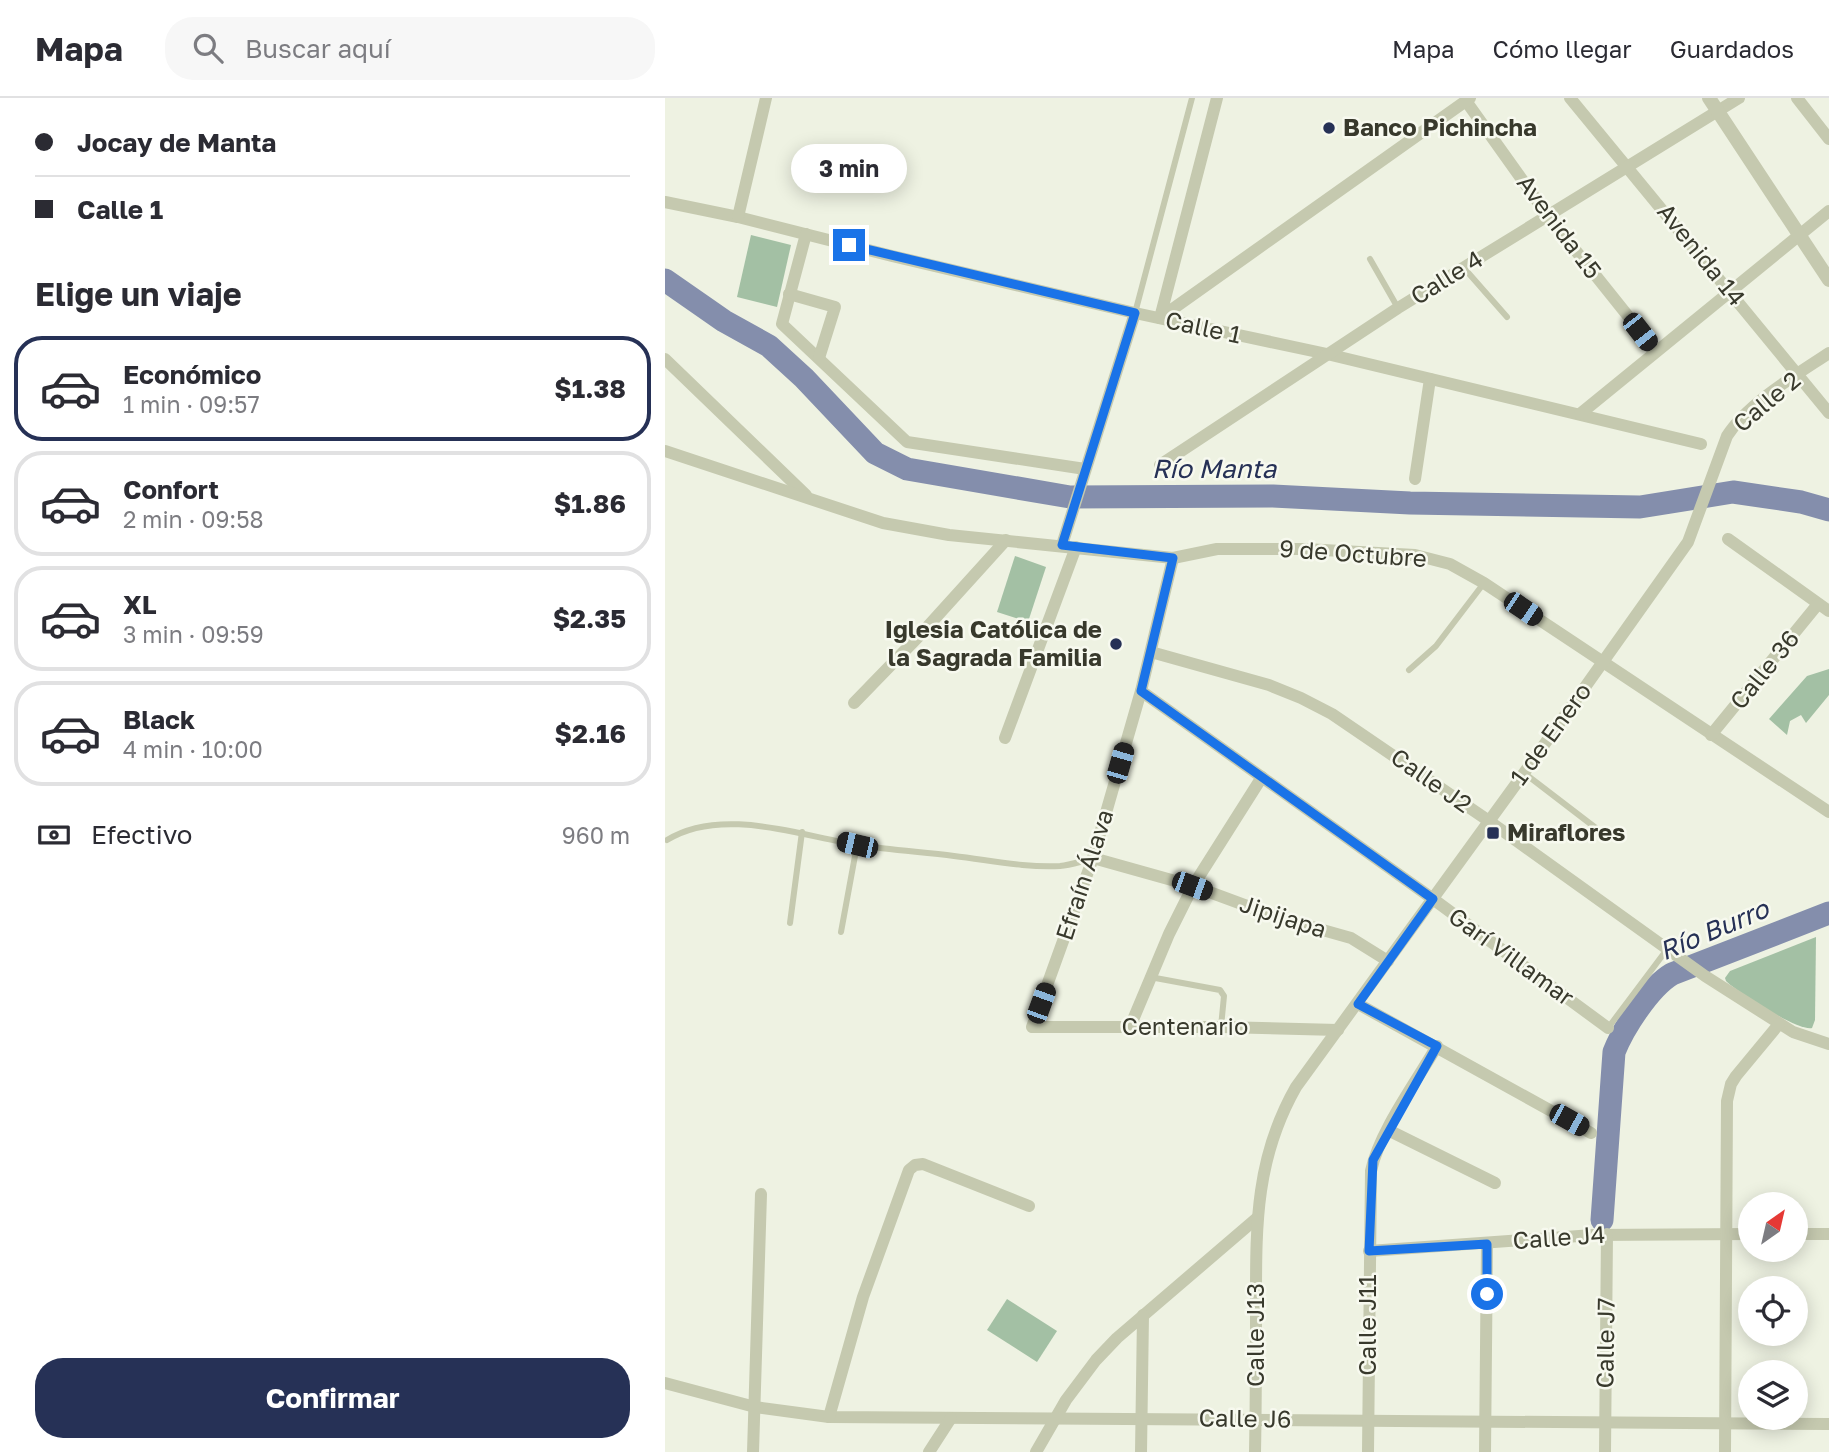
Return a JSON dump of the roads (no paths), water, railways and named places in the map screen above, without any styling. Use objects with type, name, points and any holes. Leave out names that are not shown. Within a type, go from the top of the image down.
[{"type":"street","points":[[739,217],[766,98]]},
{"type":"street","points":[[1160,318],[1217,98]]},
{"type":"street","name":"Avenida 14","points":[[1570,98],[1829,412]]},
{"type":"street","points":[[1709,98],[1829,280]]},
{"type":"street","name":"Calle 4","points":[[1160,465],[1398,308],[1739,98]]},
{"type":"street","points":[[1797,98],[1829,139]]},
{"type":"street","points":[[1160,318],[1468,100]]},
{"type":"street","name":"Avenida 15","points":[[1468,100],[1548,216],[1655,351]]},
{"type":"street","name":"Calle 1","points":[[665,202],[739,217],[1135,313],[1327,354],[1701,444]]},
{"type":"street","points":[[1580,414],[1829,211]]},
{"type":"street","points":[[806,234],[782,324],[907,442],[1084,474]]},
{"type":"street","points":[[789,294],[835,307],[819,358]]},
{"type":"street","points":[[1062,545],[1135,313]]},
{"type":"street","name":"Calle 2","points":[[1717,462],[1734,425],[1750,410],[1829,353]]},
{"type":"street","name":"9 de Octubre","points":[[665,359],[809,498]]},
{"type":"street","points":[[1415,479],[1430,379]]},
{"type":"street","name":"9 de Octubre","points":[[665,451],[883,523],[949,535],[1173,558],[1217,549],[1305,549],[1415,555],[1450,564],[1484,583],[1829,812]]},
{"type":"street","name":"1 de Enero","points":[[1257,1218],[1267,1155],[1284,1108],[1296,1087],[1688,541],[1717,462]]},
{"type":"street","points":[[1728,539],[1824,608]]},
{"type":"street","points":[[854,703],[921,635],[1006,540]]},
{"type":"street","points":[[1005,738],[1076,547]]},
{"type":"street","name":"Efraín Álava","points":[[1032,1027],[1093,858],[1141,691],[1173,558]]},
{"type":"street","name":"Calle 36","points":[[1711,735],[1824,608]]},
{"type":"street","name":"Calle J2","points":[[1151,652],[1269,685],[1347,723],[1705,976],[1779,1024],[1829,1044]]},
{"type":"street","name":"Garí Villamar","points":[[1141,691],[1433,899],[1608,1028]]},
{"type":"street","points":[[1130,1027],[1192,886],[1262,777]]},
{"type":"street","name":"Jipijapa","points":[[1093,858],[1192,886],[1280,918],[1351,938],[1388,961]]},
{"type":"street","points":[[1358,1004],[1591,1133]]},
{"type":"street","points":[[1725,1452],[1729,1091],[1736,1076],[1779,1024]]},
{"type":"street","name":"Centenario","points":[[1032,1027],[1338,1030]]},
{"type":"street","name":"Calle J11","points":[[1368,1452],[1371,1171],[1373,1160],[1388,1130],[1437,1046]]},
{"type":"street","points":[[1388,1130],[1495,1183]]},
{"type":"street","points":[[829,1417],[863,1297],[909,1170],[915,1165],[923,1164],[1029,1206]]},
{"type":"street","points":[[753,1452],[761,1194]]},
{"type":"street","points":[[1036,1452],[1096,1360],[1143,1315],[1257,1218]]},
{"type":"street","name":"Calle J13","points":[[1255,1452],[1257,1218]]},
{"type":"street","name":"Calle J4","points":[[1369,1251],[1608,1234],[1738,1234]]},
{"type":"street","name":"Calle J7","points":[[1605,1452],[1608,1234]]},
{"type":"street","points":[[1808,1234],[1829,1234]]},
{"type":"street","points":[[1485,1452],[1487,1244]]},
{"type":"street","points":[[1141,1452],[1143,1315]]},
{"type":"street","name":"Calle J6","points":[[665,1383],[755,1407],[829,1417],[1829,1424]]},
{"type":"street","points":[[929,1452],[951,1418]]},
{"type":"lane","points":[[1135,313],[1192,98]]},
{"type":"lane","points":[[1370,260],[1398,308]]},
{"type":"lane","points":[[1464,268],[1507,317]]},
{"type":"lane","points":[[1409,670],[1436,646],[1484,583]]},
{"type":"lane","points":[[1524,773],[1605,835]]},
{"type":"lane","points":[[667,840],[683,830],[738,825],[802,832],[857,845],[1031,865],[1062,866],[1093,858]]},
{"type":"lane","points":[[790,923],[802,832]]},
{"type":"lane","points":[[841,932],[857,845]]},
{"type":"lane","points":[[1608,1028],[1668,948]]},
{"type":"lane","points":[[1150,977],[1220,990],[1224,996],[1221,1027]]},
{"type":"waterway","name":"Río Manta","points":[[665,280],[724,321],[769,346],[804,378],[875,453],[907,469],[1070,497],[1273,496],[1410,503],[1640,507],[1733,492],[1801,502],[1829,510]]},
{"type":"waterway","name":"Río Burro","points":[[1602,1220],[1614,1052],[1639,1009],[1655,988],[1672,974],[1829,913]]},
{"type":"place","name":"Banco Pichincha","points":[[1329,128]]},
{"type":"place","name":"Iglesia Católica de la Sagrada Familia","points":[[1116,644]]},
{"type":"place","name":"Miraflores","points":[[1493,833]]}]
